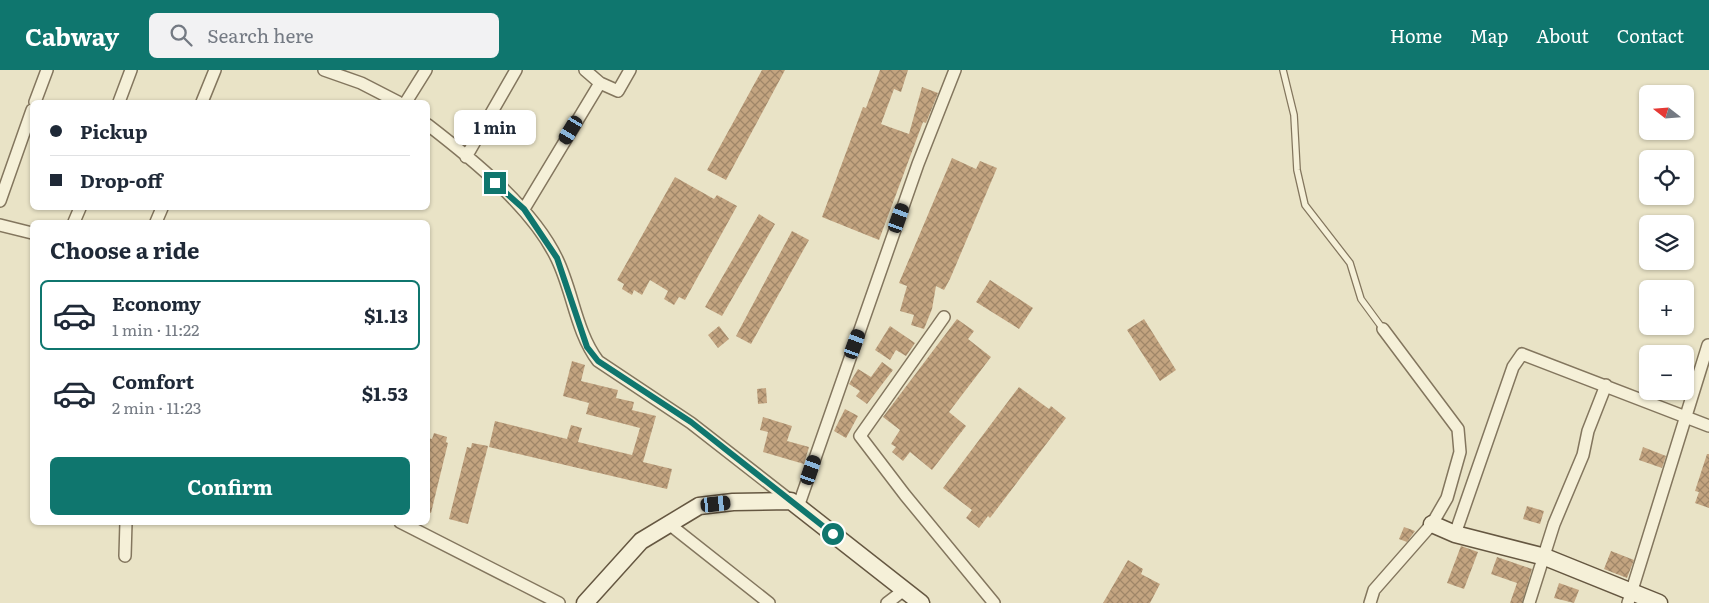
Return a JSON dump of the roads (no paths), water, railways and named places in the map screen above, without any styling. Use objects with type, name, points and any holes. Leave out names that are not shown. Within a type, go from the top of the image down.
[{"type":"street","points":[[36,100],[47,70]]},
{"type":"street","points":[[120,100],[131,70]]},
{"type":"street","points":[[203,100],[215,70]]},
{"type":"street","points":[[324,70],[345,73],[394,100]]},
{"type":"street","points":[[407,100],[426,70]]},
{"type":"street","points":[[466,157],[516,70]]},
{"type":"street","points":[[585,70],[600,83],[618,91],[630,70]]},
{"type":"street","points":[[794,504],[918,164],[955,70]]},
{"type":"street","points":[[524,209],[600,83]]},
{"type":"street","points":[[0,200],[30,116]]},
{"type":"street","points":[[430,127],[524,209],[557,258],[587,347],[598,361],[691,422],[921,603]]},
{"type":"street","points":[[0,225],[30,232]]},
{"type":"street","points":[[944,316],[860,436],[905,495],[994,603]]},
{"type":"street","points":[[1370,603],[1374,590],[1432,524],[1447,498],[1460,452],[1458,429],[1383,329]]},
{"type":"street","points":[[1630,598],[1708,345]]},
{"type":"street","points":[[1455,534],[1513,367],[1522,354],[1709,426]]},
{"type":"street","points":[[1529,603],[1554,524],[1583,455],[1588,431],[1606,385]]},
{"type":"street","points":[[584,603],[640,540],[699,506],[733,502],[794,504]]},
{"type":"street","points":[[669,524],[769,603]]},
{"type":"street","points":[[1432,524],[1455,534],[1545,556],[1630,598],[1659,603]]},
{"type":"street","points":[[125,556],[126,525]]},
{"type":"street","points":[[406,525],[559,603]]},
{"type":"street","points":[[887,603],[904,590]]},
{"type":"lane","points":[[1283,70],[1294,115],[1296,170],[1305,205],[1350,263],[1361,298],[1383,329]]}]
